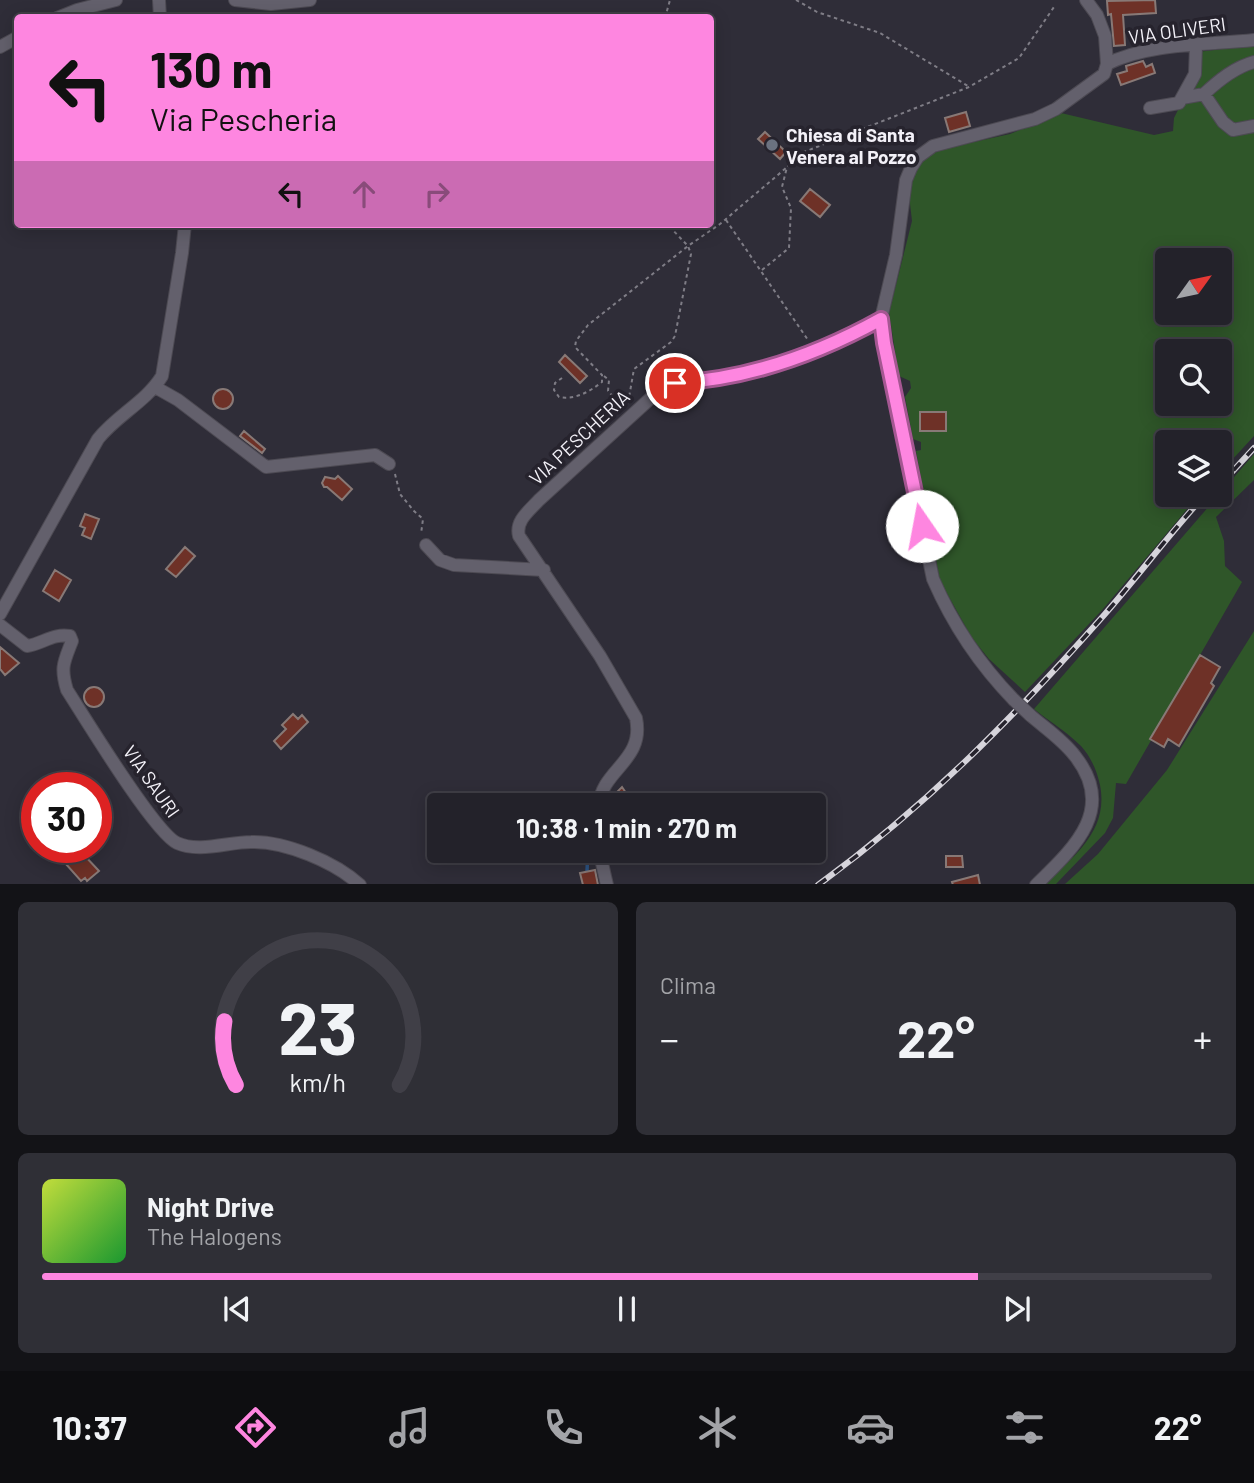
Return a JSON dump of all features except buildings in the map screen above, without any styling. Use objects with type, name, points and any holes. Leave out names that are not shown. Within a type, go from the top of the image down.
[{"type":"street","points":[[67,14],[116,0]]},
{"type":"street","points":[[234,0],[271,4],[310,0]]},
{"type":"street","points":[[1036,884],[1070,852],[1082,834],[1093,806],[1089,782],[1073,753],[1014,700],[978,660],[944,605],[933,579],[881,319],[896,255],[906,180],[918,157],[933,146],[1010,127],[1045,114],[1104,74],[1107,64],[1105,36],[1097,15],[1086,0]]},
{"type":"street","name":"VIA OLIVERI","points":[[1107,64],[1123,56],[1155,49],[1254,40]]},
{"type":"street","points":[[1150,108],[1175,105],[1182,98],[1195,74],[1196,46]]},
{"type":"street","points":[[1182,98],[1204,94],[1219,80],[1254,62]]},
{"type":"street","points":[[1204,94],[1223,122],[1233,130],[1254,126]]},
{"type":"street","points":[[0,614],[98,439],[114,421],[155,387],[162,376],[184,228]]},
{"type":"street","name":"VIA PESCHERIA","points":[[602,793],[634,750],[639,728],[636,718],[600,656],[520,536],[517,529],[522,519],[656,391],[675,383],[722,377],[780,364],[881,319]]},
{"type":"street","points":[[155,387],[178,400],[260,466],[375,455],[389,464]]},
{"type":"street","points":[[426,545],[440,560],[454,565],[544,570]]},
{"type":"street","name":"VIA SAURI","points":[[0,625],[27,646],[48,638],[70,636],[72,641],[64,655],[62,670],[67,690],[155,822],[174,842],[200,847],[267,842],[330,864],[360,884]]},
{"type":"street","points":[[602,863],[607,884]]},
{"type":"path","points":[[796,0],[817,12],[880,33],[969,87]]},
{"type":"path","points":[[714,227],[804,152],[969,87],[1019,58],[1054,7]]},
{"type":"path","points":[[762,270],[789,248],[791,208],[782,187],[787,167]]},
{"type":"path","points":[[725,219],[817,349]]},
{"type":"path","points":[[671,228],[688,246],[691,254],[675,336],[671,342],[634,369],[626,411],[608,391],[608,380],[575,347],[576,341],[599,316],[688,246],[713,228]]},
{"type":"path","points":[[562,378],[555,383],[554,390],[559,397],[568,399],[590,391],[602,382],[602,375]]},
{"type":"path","points":[[389,464],[400,494],[423,519],[420,536],[426,545]]},
{"type":"green space","points":[[1254,45],[1254,436],[1232,460],[1232,430],[1155,430],[1155,507],[1189,507],[1103,609],[1025,692],[989,659],[972,638],[940,581],[916,451],[921,450],[921,442],[913,439],[905,397],[911,388],[910,381],[899,376],[889,313],[912,221],[909,195],[913,174],[917,165],[933,151],[1010,134],[1061,113],[1154,135],[1173,131],[1174,118],[1199,68],[1198,52]]},
{"type":"green space","points":[[1254,454],[1254,480],[1232,501],[1232,480]]},
{"type":"green space","points":[[1208,507],[1226,507],[1216,517],[1224,541],[1225,566],[1242,582],[1126,784],[1116,783],[1113,818],[1105,833],[1056,884],[1045,884],[1078,852],[1094,829],[1099,816],[1100,785],[1085,750],[1034,709]]},
{"type":"green space","points":[[1254,631],[1254,884],[1065,884],[1098,854],[1167,770]]},
{"type":"waterway","points":[[587,863],[587,871]]},
{"type":"railway","points":[[1232,472],[1254,448]]},
{"type":"railway","points":[[819,884],[934,791],[1004,723],[1105,614],[1194,507]]},
{"type":"place","name":"Chiesa di Santa Venera al Pozzo","points":[[772,145]]},
{"type":"route","points":[[675,383],[696,382],[780,364],[862,330],[881,319],[922,526]]}]
